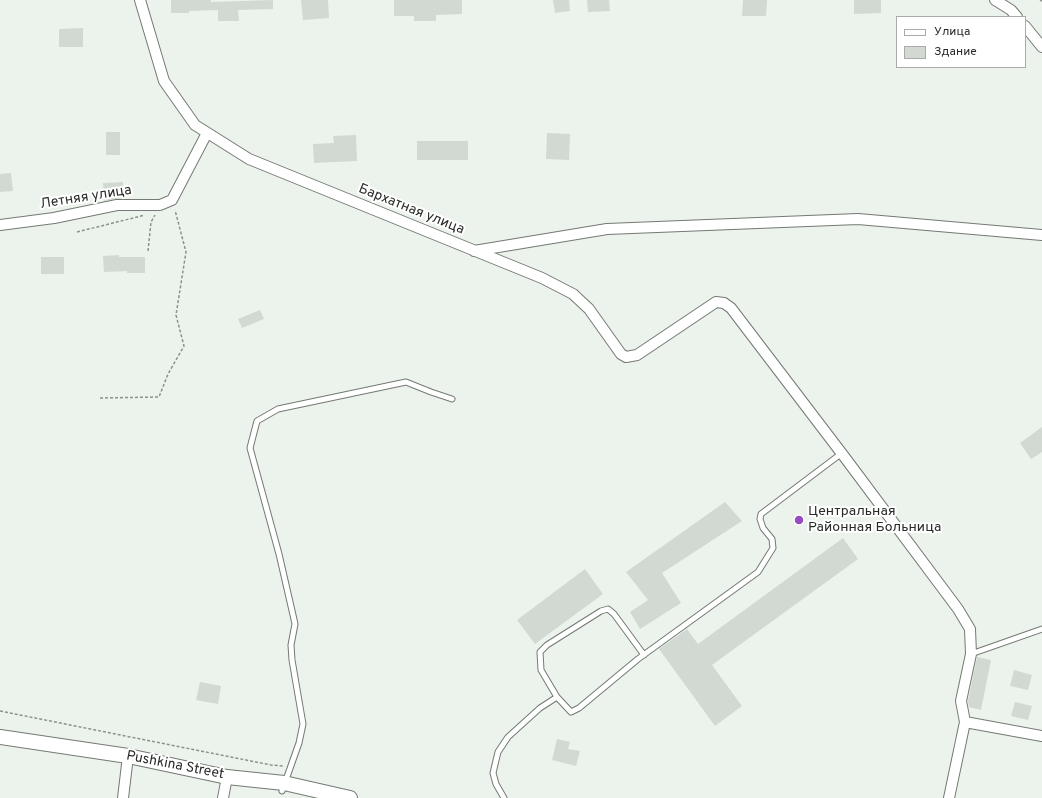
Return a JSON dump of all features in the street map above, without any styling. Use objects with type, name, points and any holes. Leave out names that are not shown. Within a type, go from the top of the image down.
[{"type":"street","name":"Бархатная улица","points":[[140,0],[164,81],[195,125],[207,133],[249,159],[542,278],[573,294],[589,309],[621,354],[626,357],[637,356],[716,302],[724,303],[735,314],[842,453]]},
{"type":"street","points":[[995,0],[1011,10],[1016,16]]},
{"type":"street","points":[[1026,27],[1042,47]]},
{"type":"street","points":[[172,200],[207,133]]},
{"type":"street","name":"Летняя улица","points":[[0,225],[54,218],[117,205],[160,205],[172,200]]},
{"type":"street","points":[[474,251],[608,229],[858,219],[1042,234]]},
{"type":"street","points":[[842,453],[958,609],[970,629],[971,654],[961,701],[965,722],[949,798]]},
{"type":"street","points":[[965,722],[1042,736]]},
{"type":"street","name":"Pushkina Street","points":[[0,737],[128,759],[225,786],[283,787],[350,798]]},
{"type":"street","points":[[0,745],[128,759],[123,798]]},
{"type":"street","points":[[283,787],[320,798]]},
{"type":"lane","points":[[283,787],[302,733],[291,646],[295,624],[279,554],[250,448],[257,421],[278,409],[406,382],[430,392],[452,398]]},
{"type":"lane","points":[[644,654],[614,614],[608,609],[600,611],[548,645],[540,652],[541,670],[557,697],[570,712],[579,708],[644,654],[758,572],[773,548],[772,539],[760,519],[761,514],[842,453]]},
{"type":"lane","points":[[971,654],[1042,629]]},
{"type":"lane","points":[[504,798],[496,784],[493,773],[498,752],[508,737],[540,708],[557,697]]},
{"type":"path","points":[[100,398],[159,397],[168,374],[184,346],[176,315],[186,252],[172,200]]},
{"type":"path","points":[[77,232],[156,212],[151,222],[148,251]]},
{"type":"path","points":[[0,711],[270,765],[291,766]]},
{"type":"building","points":[[171,0],[211,0],[211,2],[273,0],[273,9],[238,10],[239,21],[218,21],[218,10],[171,13]]},
{"type":"building","points":[[301,0],[328,0],[329,18],[303,20]]},
{"type":"building","points":[[394,0],[462,0],[462,14],[436,15],[436,21],[414,21],[414,16],[394,16]]},
{"type":"building","points":[[553,0],[569,0],[570,11],[555,13]]},
{"type":"building","points":[[587,0],[609,0],[610,11],[588,12]]},
{"type":"building","points":[[743,0],[767,0],[766,16],[742,16]]},
{"type":"building","points":[[854,0],[881,0],[881,13],[854,14]]},
{"type":"building","points":[[83,28],[83,47],[59,47],[59,29]]},
{"type":"building","points":[[106,132],[120,132],[120,155],[106,155]]},
{"type":"building","points":[[547,133],[570,134],[569,160],[546,159]]},
{"type":"building","points":[[356,135],[357,161],[314,163],[313,144],[334,143],[333,136]]},
{"type":"building","points":[[417,141],[468,141],[468,160],[417,160]]},
{"type":"building","points":[[11,173],[13,191],[0,192],[0,174]]},
{"type":"building","points":[[123,182],[123,198],[104,201],[103,183]]},
{"type":"building","points":[[119,255],[119,257],[145,257],[145,273],[127,273],[127,271],[104,272],[103,256]]},
{"type":"building","points":[[41,257],[64,257],[64,274],[41,274]]},
{"type":"building","points":[[260,310],[264,319],[242,328],[238,319]]},
{"type":"building","points":[[1042,427],[1042,452],[1031,459],[1020,443]]},
{"type":"building","points":[[725,502],[742,521],[662,573],[681,603],[640,629],[630,612],[648,600],[626,572]]},
{"type":"building","points":[[843,538],[858,559],[712,665],[742,706],[715,726],[659,649],[687,629],[698,644]]},
{"type":"building","points":[[585,569],[603,594],[535,644],[517,620]]},
{"type":"building","points":[[977,657],[991,660],[981,710],[969,707],[968,701]]},
{"type":"building","points":[[1014,670],[1032,675],[1028,690],[1010,686]]},
{"type":"building","points":[[200,682],[221,686],[218,704],[196,700]]},
{"type":"building","points":[[1015,702],[1032,706],[1028,720],[1011,716]]},
{"type":"building","points":[[557,739],[570,742],[568,749],[580,751],[576,766],[552,760]]},
{"type":"place","name":"Центральная Районная Больница","points":[[799,520]]}]
